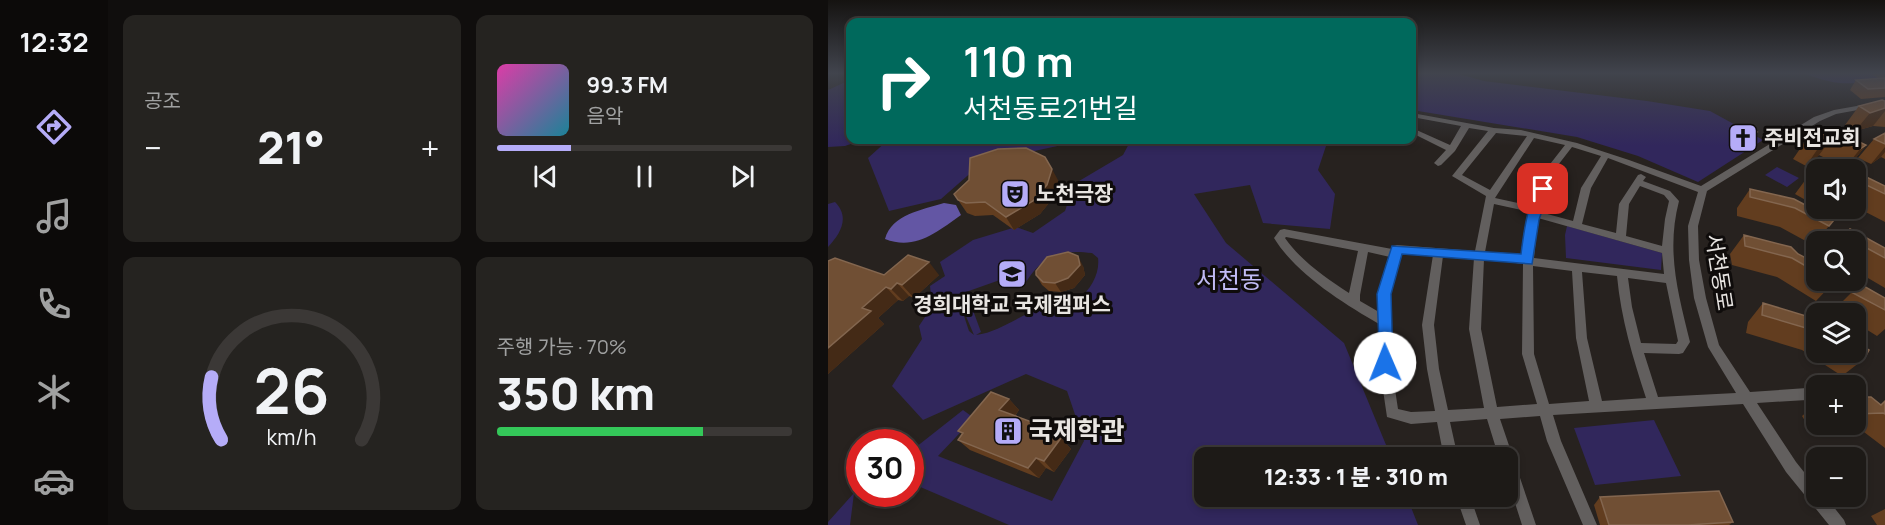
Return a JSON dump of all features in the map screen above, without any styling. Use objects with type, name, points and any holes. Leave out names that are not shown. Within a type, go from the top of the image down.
[{"type":"street","points":[[1416,117],[1531,136],[1569,145],[1606,155],[1702,190],[1817,119],[1834,112],[1885,103]]},
{"type":"street","points":[[1438,163],[1452,149],[1466,125]]},
{"type":"street","points":[[1494,130],[1457,176],[1491,198],[1577,226],[1668,251]]},
{"type":"street","points":[[1416,132],[1452,149]]},
{"type":"street","points":[[1503,447],[1492,414],[1475,329],[1479,255],[1491,198],[1531,136]]},
{"type":"street","points":[[1569,145],[1551,168],[1535,212],[1527,260],[1528,354],[1554,441],[1590,525]]},
{"type":"street","points":[[1577,226],[1586,188],[1606,155]]},
{"type":"street","points":[[1621,238],[1624,204],[1646,169]]},
{"type":"street","points":[[1635,348],[1679,349],[1684,342],[1669,279],[1668,221],[1674,201],[1667,193],[1638,182]]},
{"type":"street","name":"서천동로","points":[[1702,190],[1693,226],[1694,260],[1700,298],[1714,347],[1791,467],[1839,525]]},
{"type":"street","points":[[1384,321],[1355,304],[1296,258],[1279,238],[1284,233],[1363,250],[1396,254]]},
{"type":"street","points":[[1669,279],[1527,260],[1397,249],[1384,294],[1385,363],[1392,413],[1411,418],[1442,417],[1806,394]]},
{"type":"street","points":[[1355,304],[1354,294],[1363,250]]},
{"type":"street","points":[[1439,251],[1428,325],[1449,447]]},
{"type":"street","points":[[1577,267],[1577,309],[1582,357],[1598,407]]},
{"type":"street","points":[[1622,273],[1624,303],[1635,348],[1654,403]]},
{"type":"street","points":[[1518,492],[1529,525]]},
{"type":"street","points":[[1467,507],[1473,525]]},
{"type":"shaded area","points":[[828,98],[846,98],[846,144],[851,144],[828,147]]},
{"type":"shaded area","points":[[1416,98],[1618,98],[1710,111],[1763,140],[1698,182],[1638,156],[1577,137],[1416,111]]},
{"type":"shaded area","points":[[884,144],[1066,144],[983,162],[941,199],[889,211],[868,158]]},
{"type":"shaded area","points":[[1129,144],[1327,144],[1318,170],[1335,194],[1330,229],[1263,223],[1250,185],[1194,194],[1226,243],[1344,343],[1387,447],[1194,447],[1194,507],[1411,507],[1418,525],[1009,525],[924,489],[924,441],[963,410],[974,418],[938,456],[1052,501],[1084,441],[1067,391],[1026,374],[923,420],[892,386],[922,339],[919,326],[927,314],[961,307],[969,331],[974,335],[962,307],[971,305],[981,332],[976,335],[993,330],[1042,308],[1074,301],[1087,291],[1098,269],[1098,258],[1092,253],[1071,252],[1046,260],[1026,282],[1016,279],[1014,275],[932,304],[930,286],[945,276],[940,262],[973,240],[1016,227],[1033,233],[1065,211],[1074,184],[1123,155]]},
{"type":"shaded area","points":[[1777,167],[1799,178],[1787,187],[1765,175]]},
{"type":"shaded area","points":[[835,202],[840,208],[843,219],[840,231],[828,247],[828,204]]},
{"type":"shaded area","points":[[944,203],[956,205],[961,215],[934,233],[916,241],[906,243],[885,239],[894,224],[901,218]]},
{"type":"shaded area","points":[[1567,226],[1662,253],[1661,270],[1566,258]]},
{"type":"shaded area","points":[[1654,420],[1681,476],[1595,485],[1574,428]]},
{"type":"shaded area","points":[[846,502],[846,507],[852,507],[850,525],[828,525],[828,522]]},
{"type":"building","points":[[1885,101],[1885,108],[1870,113],[1859,106]]},
{"type":"building","points":[[1747,126],[1757,132],[1746,137],[1736,132]]},
{"type":"building","points":[[1828,127],[1866,145],[1860,149],[1833,137],[1819,147],[1806,140]]},
{"type":"building","points":[[1885,133],[1885,144],[1874,139]]},
{"type":"building","name":"노천극장","points":[[1026,148],[1045,157],[1052,169],[1047,185],[1033,201],[1006,217],[985,202],[966,203],[958,200],[954,194],[969,180],[970,158],[998,149]]},
{"type":"building","points":[[1866,177],[1885,186],[1885,194],[1866,185]]},
{"type":"building","points":[[1750,189],[1794,199],[1806,205],[1806,214],[1795,208],[1750,197]]},
{"type":"building","points":[[1816,219],[1834,220],[1829,226]]},
{"type":"building","points":[[1744,235],[1791,247],[1806,258],[1806,266],[1792,258],[1745,246]]},
{"type":"building","points":[[1866,238],[1885,248],[1885,258],[1866,248]]},
{"type":"building","points":[[1068,252],[1078,256],[1080,265],[1068,278],[1055,283],[1043,282],[1036,275],[1036,271],[1047,257]]},
{"type":"building","points":[[908,255],[929,262],[902,285],[897,283],[891,289],[886,287],[862,308],[871,311],[828,348],[828,261],[835,258],[884,275]]},
{"type":"building","points":[[1866,287],[1885,298],[1885,310],[1853,293],[1866,291]]},
{"type":"building","points":[[1763,303],[1806,316],[1806,328],[1762,315]]},
{"type":"building","name":"국제학관","points":[[991,392],[1009,399],[999,410],[1054,430],[1051,434],[1061,438],[1044,461],[1036,458],[1028,468],[958,440],[963,433],[958,431]]},
{"type":"building","points":[[1866,397],[1871,397],[1881,405],[1885,401],[1885,414],[1866,414]]},
{"type":"building","points":[[1719,491],[1733,522],[1688,525],[1609,525],[1600,497]]},
{"type":"place","name":"주비전교회","points":[[1743,138]]},
{"type":"place","name":"노천극장","points":[[1015,194]]},
{"type":"place","name":"경희대학교 국제캠퍼스","points":[[1012,274]]},
{"type":"place","name":"국제학관","points":[[1008,431]]},
{"type":"district","name":"서천동","points":[[1229,280]]},
{"type":"route","points":[[1385,363],[1384,294],[1397,249],[1527,260],[1532,220],[1543,189]]}]
